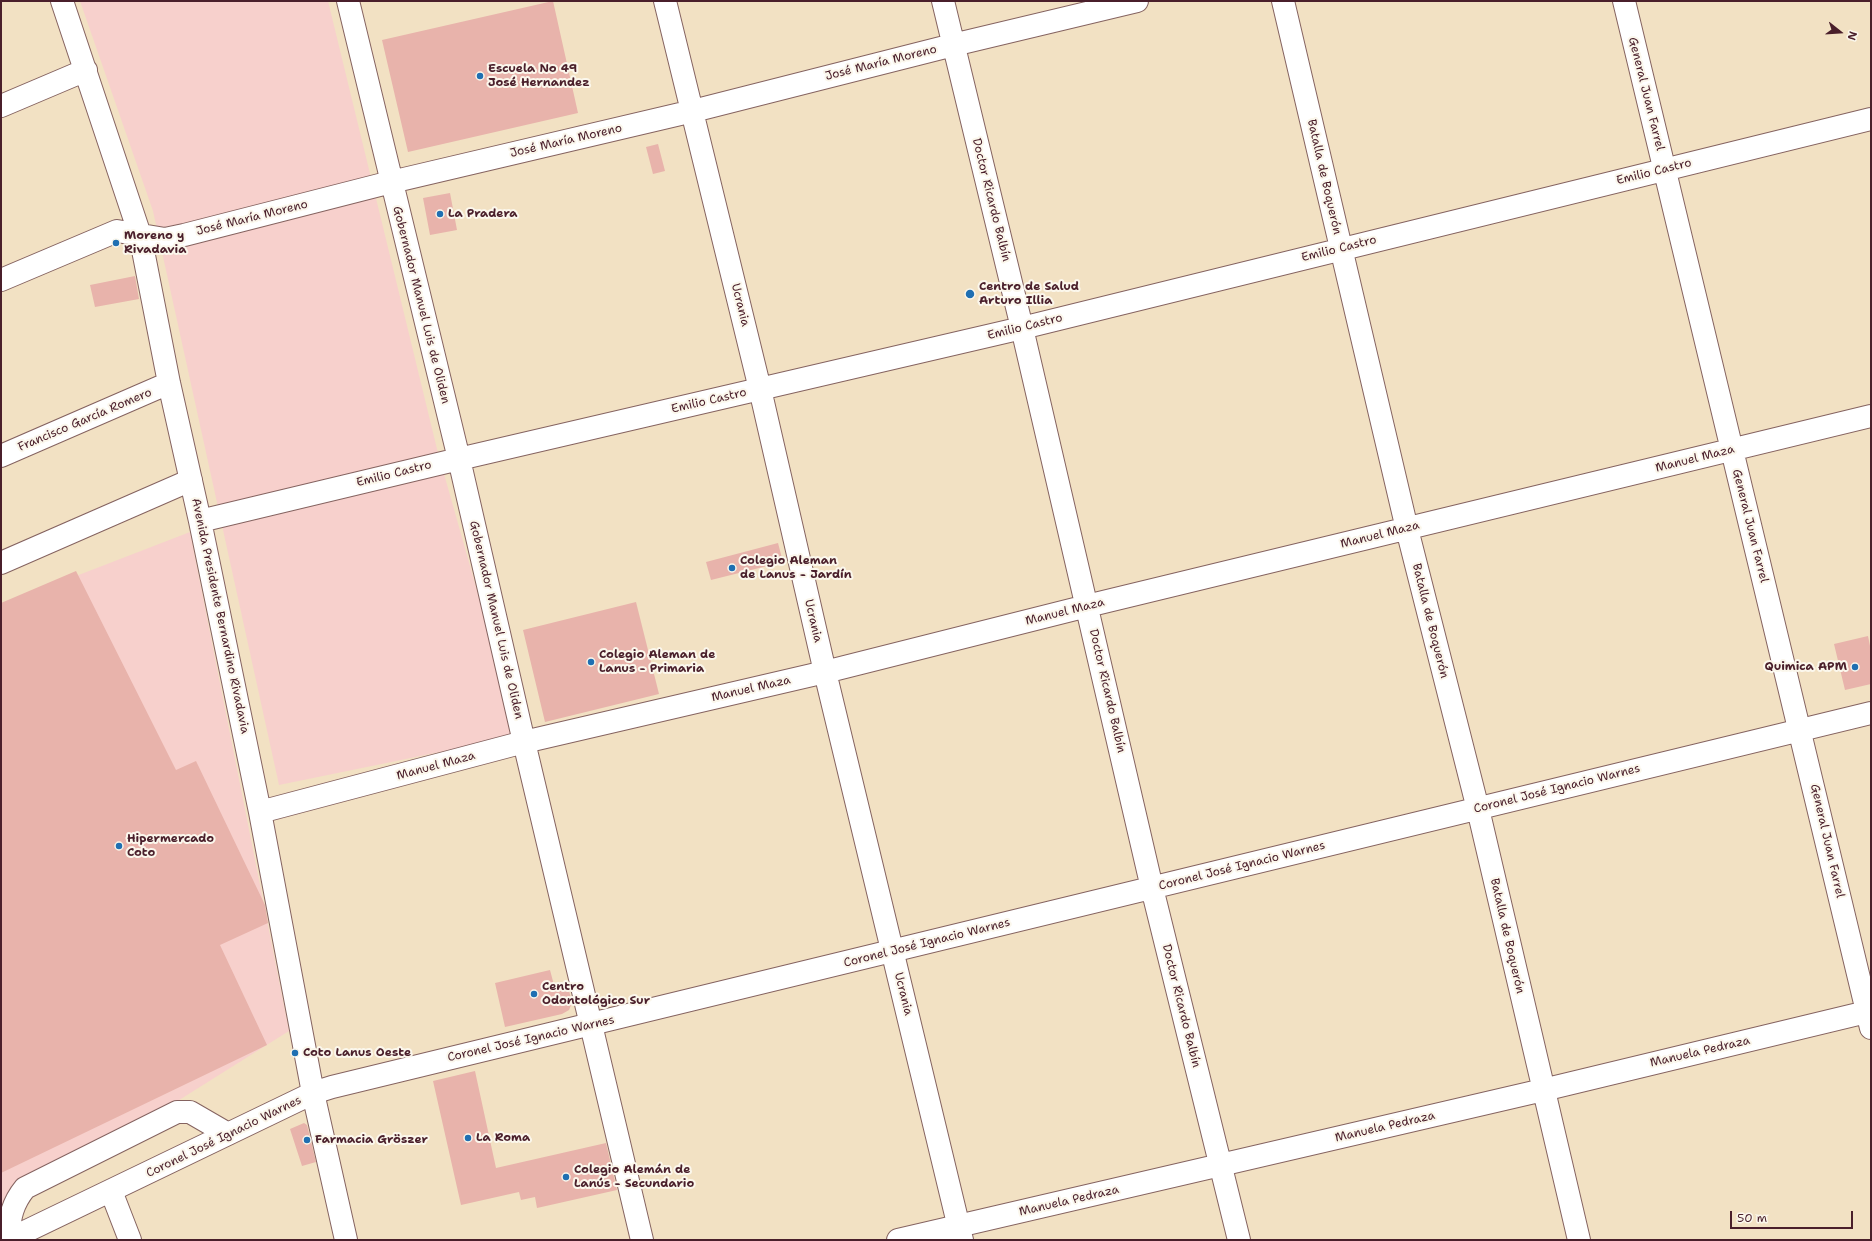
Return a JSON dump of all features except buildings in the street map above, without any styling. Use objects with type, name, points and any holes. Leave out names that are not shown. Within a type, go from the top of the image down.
[{"type":"street","name":"Avenida Presidente Bernardino Rivadavia","points":[[62,1],[140,235],[169,383],[200,521],[260,812],[313,1093],[346,1240]]},
{"type":"street","name":"Gobernador Manuel Luis de Oliden","points":[[348,1],[459,459],[524,742],[642,1240]]},
{"type":"street","name":"Ucrania","points":[[665,1],[760,389],[825,672],[960,1233]]},
{"type":"street","name":"Doctor Ricardo Balbín","points":[[943,1],[1022,328],[1152,888],[1239,1240]]},
{"type":"street","name":"José María Moreno","points":[[1,280],[117,231],[165,239],[184,235],[391,182],[693,111],[953,45],[1137,1]]},
{"type":"street","name":"Batalla de Boquerón","points":[[1283,1],[1407,528],[1478,809],[1579,1240]]},
{"type":"street","name":"General Juan Farrel","points":[[1624,1],[1870,1017]]},
{"type":"street","points":[[1,106],[86,70]]},
{"type":"street","name":"Emilio Castro","points":[[200,521],[1022,328],[1341,248],[1871,119]]},
{"type":"street","name":"Francisco García Romero","points":[[1,456],[169,383]]},
{"type":"street","name":"Manuel Maza","points":[[260,812],[524,742],[825,672],[1087,606],[1871,416]]},
{"type":"street","points":[[1,563],[191,480]]},
{"type":"street","name":"Coronel José Ignacio Warnes","points":[[8,1240],[313,1093],[332,1087],[1871,713]]},
{"type":"street","name":"Manuela Pedraza","points":[[898,1240],[960,1233],[1221,1166],[1543,1090],[1870,1017]]},
{"type":"street","points":[[8,1240],[11,1212],[16,1198],[25,1188],[177,1112],[190,1112],[228,1134]]},
{"type":"street","points":[[111,1191],[130,1240]]},
{"type":"shaded area","points":[[80,1],[328,1],[437,449],[518,736],[279,785],[153,211]]},
{"type":"shaded area","name":"Hipermercado Coto","points":[[190,532],[289,1031],[1,1212],[1,605]]},
{"type":"place","name":"Escuela No 49 José Hernandez","points":[[480,76]]},
{"type":"place","name":"La Pradera","points":[[440,214]]},
{"type":"place","name":"Moreno y Rivadavia","points":[[116,243]]},
{"type":"place","name":"Centro de Salud Arturo Illia","points":[[970,294]]},
{"type":"place","name":"Colegio Aleman de Lanus - Jardín","points":[[732,568]]},
{"type":"place","name":"Colegio Aleman de Lanus - Primaria","points":[[591,662]]},
{"type":"place","name":"Quimica APM","points":[[1855,667]]},
{"type":"place","name":"Hipermercado Coto","points":[[119,846]]},
{"type":"place","name":"Centro Odontológico Sur","points":[[534,994]]},
{"type":"place","name":"Coto Lanus Oeste","points":[[295,1053]]},
{"type":"place","name":"La Roma","points":[[468,1138]]},
{"type":"place","name":"Farmacia Gröszer","points":[[307,1140]]},
{"type":"place","name":"Colegio Alemán de Lanús - Secundario","points":[[566,1177]]}]
